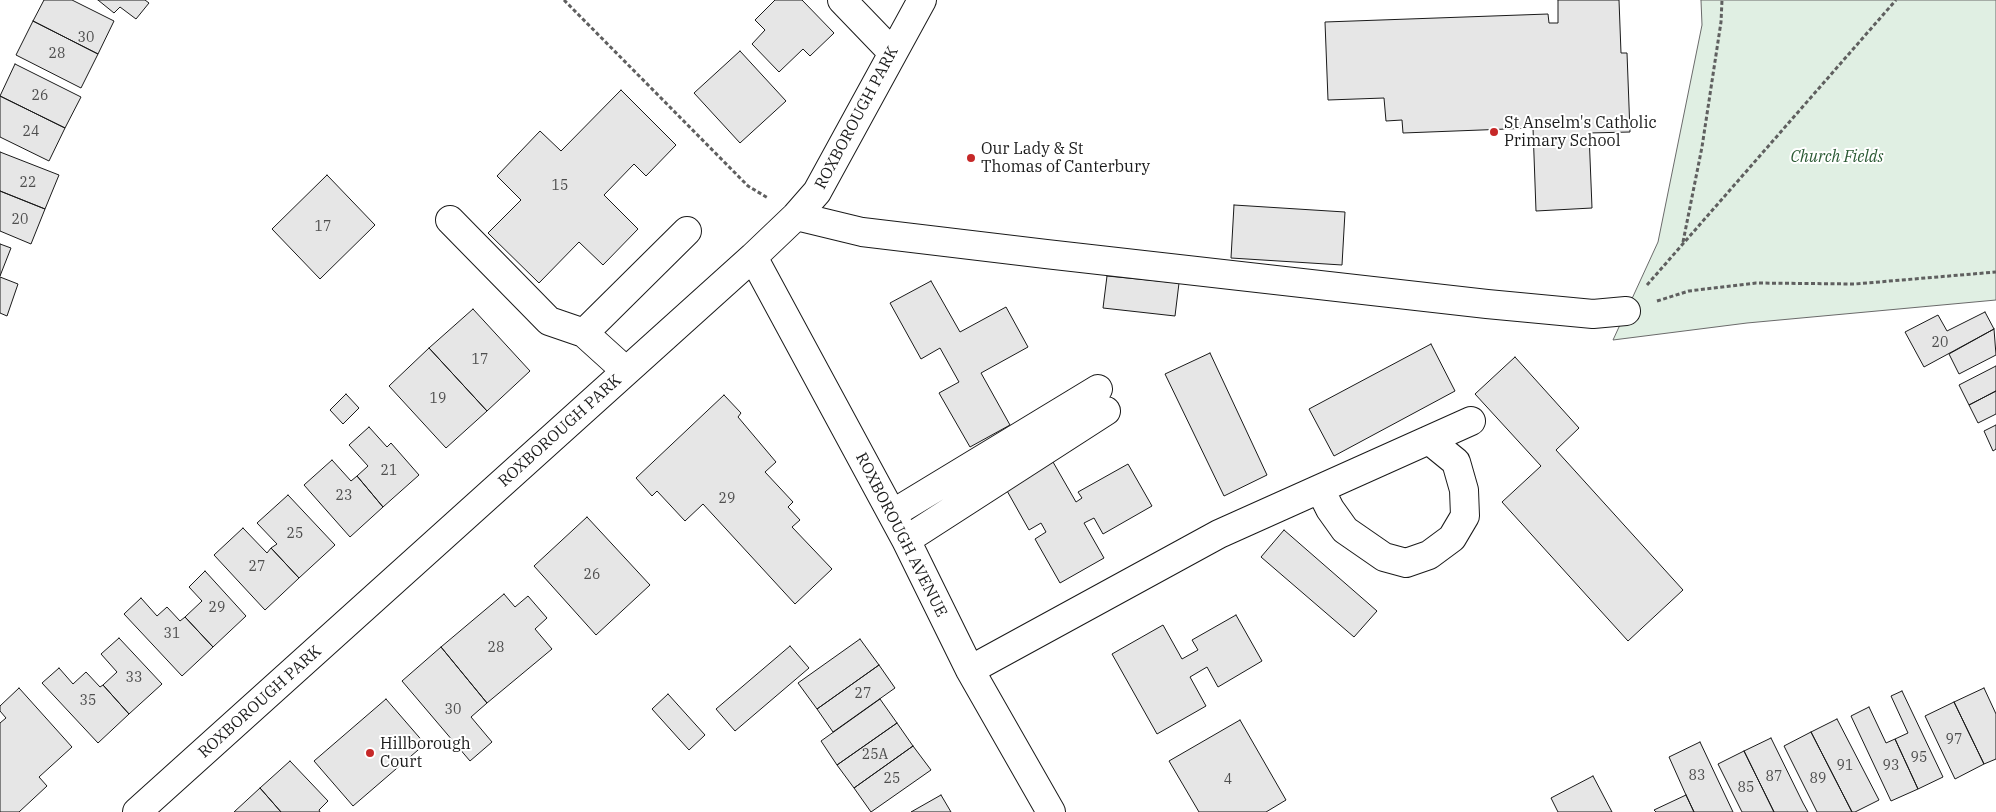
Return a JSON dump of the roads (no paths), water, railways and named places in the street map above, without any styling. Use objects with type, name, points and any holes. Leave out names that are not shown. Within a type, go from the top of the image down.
[{"type":"street","points":[[842,0],[892,52]]},
{"type":"street","name":"ROXBOROUGH PARK","points":[[136,812],[334,636],[796,216],[818,192],[892,52],[922,0]]},
{"type":"street","points":[[796,216],[862,232],[1056,256],[1496,305],[1594,314],[1626,311]]},
{"type":"street","points":[[450,220],[549,320],[584,333],[626,371]]},
{"type":"street","points":[[584,333],[687,231]]},
{"type":"street","name":"ROXBOROUGH AVENUE","points":[[753,257],[906,540],[970,670],[1051,812]]},
{"type":"street","points":[[892,514],[1102,400],[906,540]]},
{"type":"street","points":[[970,670],[1219,534],[1471,421]]},
{"type":"street","points":[[1320,489],[1330,509],[1345,530],[1384,557],[1406,563],[1430,555],[1452,538],[1465,516],[1464,490],[1456,462],[1429,440]]},
{"type":"place","name":"St Anselm's Catholic Primary School","points":[[1494,132]]},
{"type":"place","name":"Our Lady & St Thomas of Canterbury","points":[[971,158]]},
{"type":"place","name":"Hillborough Court","points":[[370,753]]},
{"type":"park label","name":"Church Fields","points":[[1837,157]]}]
